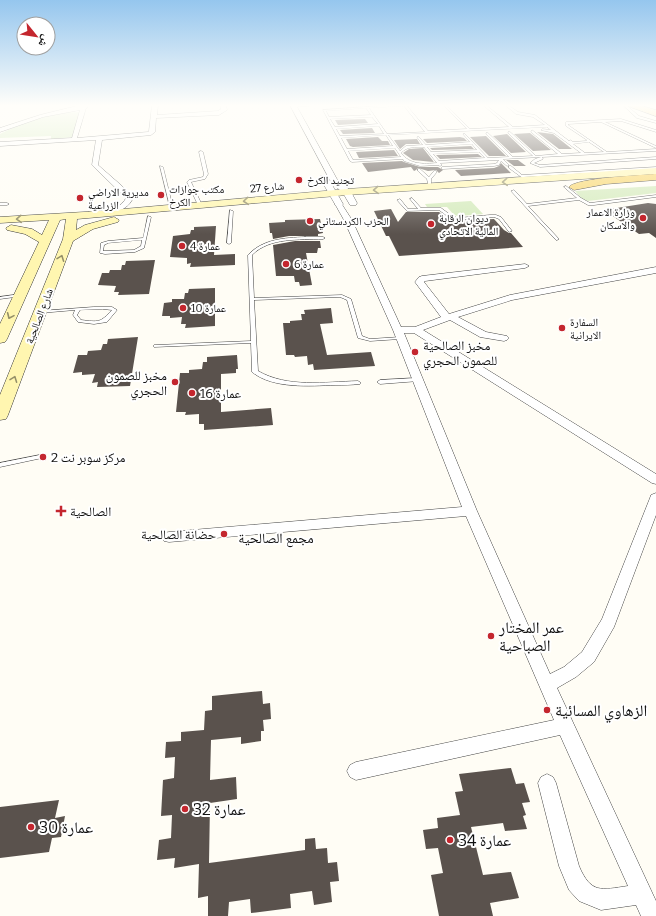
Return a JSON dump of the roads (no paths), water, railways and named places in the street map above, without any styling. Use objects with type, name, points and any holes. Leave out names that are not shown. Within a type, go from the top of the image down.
[{"type":"main road","name":"شارع 27","points":[[0,229],[90,215],[430,183],[538,179],[656,169]]},
{"type":"main road","points":[[566,187],[606,181],[656,177]]},
{"type":"main road","points":[[566,187],[656,181]]},
{"type":"main road","points":[[509,192],[528,190]]},
{"type":"main road","points":[[395,200],[428,198]]},
{"type":"main road","points":[[335,204],[364,202]]},
{"type":"main road","name":"شارع 27","points":[[72,219],[115,219],[300,206]]},
{"type":"main road","name":"شارع الصالحية","points":[[1,409],[68,239],[72,219]]},
{"type":"main road","points":[[68,239],[89,228],[115,219]]},
{"type":"main road","name":"شارع 27","points":[[0,220],[54,221]]},
{"type":"main road","name":"شارع الصالحية","points":[[0,339],[54,221]]},
{"type":"main road","points":[[11,228],[28,231],[44,240]]},
{"type":"street","points":[[90,215],[124,206],[129,202],[130,198],[95,165],[98,148]]},
{"type":"street","points":[[311,148],[332,193],[335,204],[348,220],[399,334],[470,511],[565,726],[652,916]]},
{"type":"street","points":[[316,148],[335,182],[347,192],[353,203],[348,220]]},
{"type":"street","points":[[504,338],[483,335],[449,317],[420,282],[422,279],[525,266]]},
{"type":"street","points":[[399,334],[416,330],[449,317],[510,298],[656,270]]},
{"type":"street","points":[[416,330],[656,480]]},
{"type":"street","points":[[547,685],[570,672],[588,657],[609,622],[656,499]]},
{"type":"street","points":[[169,537],[470,511]]},
{"type":"street","points":[[356,771],[565,726]]},
{"type":"street","points":[[547,783],[569,866],[576,883],[586,894],[601,900],[642,894]]},
{"type":"lane","points":[[384,148],[346,150],[352,161],[404,158]]},
{"type":"lane","points":[[396,148],[404,158],[430,183],[436,171],[443,168],[494,165],[498,164],[501,159]]},
{"type":"lane","points":[[400,153],[406,148]]},
{"type":"lane","points":[[426,148],[443,168]]},
{"type":"lane","points":[[476,148],[487,160]]},
{"type":"lane","points":[[502,148],[512,158]]},
{"type":"lane","points":[[526,148],[536,157]]},
{"type":"lane","points":[[552,148],[561,155]]},
{"type":"lane","points":[[579,148],[587,153]]},
{"type":"lane","points":[[599,148],[607,153]]},
{"type":"lane","points":[[408,162],[420,165],[456,161],[596,152],[607,153],[649,148]]},
{"type":"lane","points":[[431,154],[479,151]]},
{"type":"lane","points":[[200,205],[189,182],[204,178],[206,174],[201,152]]},
{"type":"lane","points":[[547,156],[536,160],[532,164],[540,166],[656,158]]},
{"type":"lane","points":[[507,164],[528,157]]},
{"type":"lane","points":[[501,159],[521,176],[538,179]]},
{"type":"lane","points":[[443,168],[447,164],[456,161]]},
{"type":"lane","points":[[161,167],[172,207]]},
{"type":"lane","points":[[521,176],[656,169]]},
{"type":"lane","points":[[566,187],[580,200],[589,204],[656,196]]},
{"type":"lane","points":[[509,192],[526,205],[557,239]]},
{"type":"lane","points":[[412,199],[420,209]]},
{"type":"lane","points":[[395,200],[407,210],[440,209],[448,216],[456,218],[495,216],[500,218],[510,231]]},
{"type":"lane","points":[[526,205],[580,200]]},
{"type":"lane","points":[[0,204],[7,204]]},
{"type":"lane","points":[[229,243],[231,211]]},
{"type":"lane","points":[[145,239],[108,242],[102,244],[101,252],[135,251],[143,247],[145,239],[149,217]]},
{"type":"lane","points":[[323,238],[272,242],[254,250],[250,255],[253,299],[252,342],[255,372],[269,380],[289,384],[358,383]]},
{"type":"lane","points":[[0,298],[20,295]]},
{"type":"lane","points":[[253,299],[346,297],[349,299],[360,337],[370,340],[399,334]]},
{"type":"lane","points":[[40,312],[78,309],[103,308],[112,308],[115,310],[105,321],[94,324],[80,322],[75,315],[78,309]]},
{"type":"lane","points":[[156,346],[252,342]]},
{"type":"lane","points":[[380,382],[417,380]]},
{"type":"lane","points":[[0,465],[40,457]]},
{"type":"place","name":"تجنيد الكرخ","points":[[299,180]]},
{"type":"place","name":"مكتب جوازات الكرخ","points":[[161,195]]},
{"type":"place","name":"مديرية الاراضي الزراعية","points":[[80,198]]},
{"type":"place","name":"وزارة الاعمار والاسكان","points":[[643,218]]},
{"type":"place","name":"الحزب الكردستاني","points":[[310,221]]},
{"type":"place","name":"ديوان الرقابة المالية الاتحادي","points":[[431,224]]},
{"type":"place","name":"عمارة 4","points":[[182,246]]},
{"type":"place","name":"عمارة 6","points":[[286,264]]},
{"type":"place","name":"عمارة 10","points":[[183,308]]},
{"type":"place","name":"السفارة الايرانية","points":[[562,328]]},
{"type":"place","name":"مخبز الصالحية للصمون الحجري","points":[[415,352]]},
{"type":"place","name":"مخبز للصمون الحجري","points":[[175,382]]},
{"type":"place","name":"عمارة 16","points":[[192,393]]},
{"type":"place","name":"مركز سوبر نت 2","points":[[43,457]]},
{"type":"place","name":"الصالحية","points":[[61,511]]},
{"type":"place","name":"حضانة الصالحية","points":[[224,534]]},
{"type":"place","name":"عمر المختار الصباحية","points":[[491,636]]},
{"type":"place","name":"الزهاوي المسائية","points":[[547,710]]},
{"type":"place","name":"عمارة 32","points":[[185,809]]},
{"type":"place","name":"عمارة 30","points":[[31,827]]},
{"type":"place","name":"عمارة 34","points":[[450,840]]},
{"type":"district","name":"مجمع الصالحية","points":[[276,538]]}]
